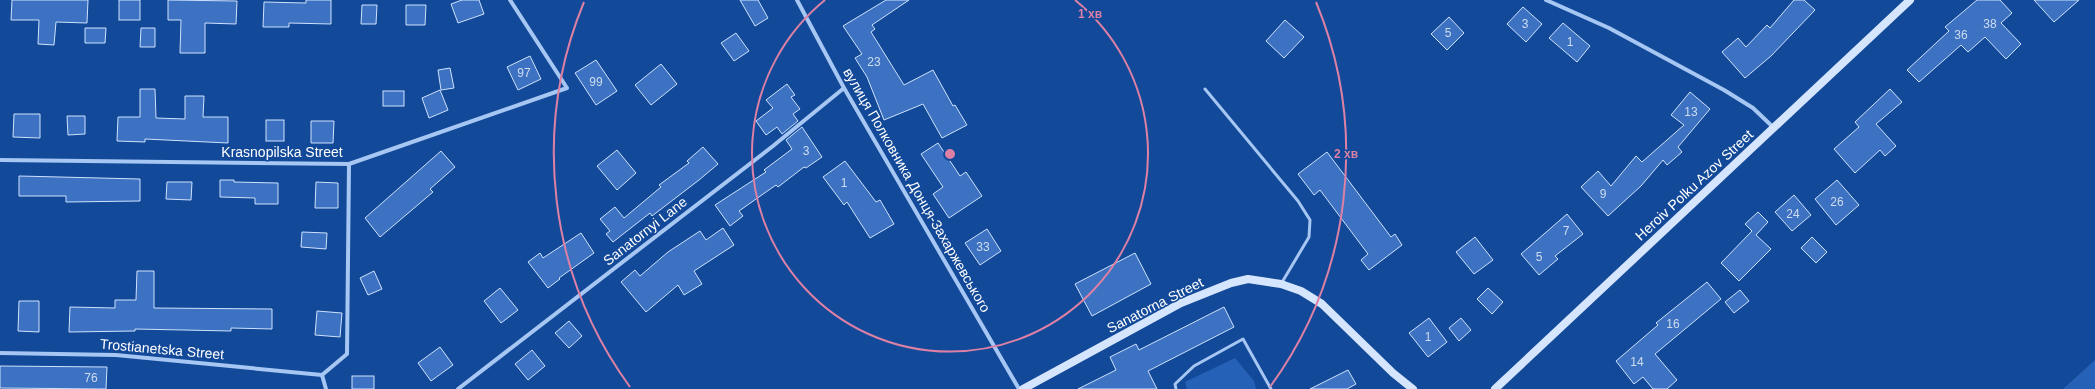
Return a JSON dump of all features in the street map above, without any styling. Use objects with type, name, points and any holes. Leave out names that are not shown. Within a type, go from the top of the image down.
[{"type":"main road","name":"Heroiv Polku Azov Street","points":[[1496,389],[1910,0]]},
{"type":"main road","name":"Sanatorna Street","points":[[1023,389],[1188,300],[1231,283],[1248,279],[1281,284],[1301,291],[1322,304],[1408,388]]},
{"type":"street","name":"Krasnopilska Street","points":[[0,160],[349,164],[567,88],[510,0]]},
{"type":"street","name":"вулиця Полковника Донця-Захаржевського","points":[[797,0],[844,88],[1019,389]]},
{"type":"street","points":[[1546,0],[1609,28],[1724,90],[1753,108],[1774,128]]},
{"type":"street","name":"Sanatornyi Lane","points":[[458,389],[773,146],[844,88]]},
{"type":"street","points":[[326,389],[322,376],[347,354],[349,164]]},
{"type":"street","name":"Trostianetska Street","points":[[0,353],[116,355],[322,376]]},
{"type":"lane","points":[[1205,89],[1298,201],[1310,220],[1309,237],[1281,284]]},
{"type":"lane","points":[[1176,389],[1175,384],[1194,366],[1243,339],[1271,389]]},
{"type":"shaded area","points":[[1235,358],[1254,381],[1256,389],[1187,389],[1185,382]]},
{"type":"shaded area","points":[[2095,360],[2095,389],[2063,389]]},
{"type":"building","points":[[12,0],[88,0],[87,23],[56,22],[54,45],[38,44],[39,20],[11,20]]},
{"type":"building","points":[[119,0],[140,0],[140,20],[119,20]]},
{"type":"building","points":[[168,0],[237,1],[236,24],[205,23],[205,53],[180,53],[181,20],[168,20]]},
{"type":"building","points":[[306,0],[331,0],[331,24],[289,23],[289,27],[263,27],[264,2],[306,3]]},
{"type":"building","points":[[462,0],[479,0],[484,14],[458,23],[451,4]]},
{"type":"building","points":[[740,0],[758,0],[768,18],[755,26]]},
{"type":"building","points":[[886,0],[909,0],[872,25],[875,29],[871,32],[904,85],[933,70],[953,106],[955,105],[967,125],[942,138],[923,104],[884,120],[867,77],[855,58],[862,54],[843,26]]},
{"type":"building","points":[[1794,0],[1804,0],[1815,10],[1771,56],[1745,78],[1722,52],[1738,38],[1746,47],[1767,25],[1770,28]]},
{"type":"building","points":[[1977,0],[2000,0],[2012,13],[2001,23],[2021,44],[2006,59],[1985,37],[1968,52],[1961,45],[1919,82],[1907,70],[1949,31],[1945,27]]},
{"type":"building","points":[[2034,0],[2079,0],[2054,22]]},
{"type":"building","points":[[362,5],[377,5],[376,24],[361,24]]},
{"type":"building","points":[[406,5],[426,5],[425,25],[406,25]]},
{"type":"building","points":[[1523,7],[1542,24],[1526,42],[1507,24]]},
{"type":"building","points":[[1449,17],[1464,33],[1447,50],[1431,34]]},
{"type":"building","points":[[1285,20],[1304,37],[1284,58],[1266,41]]},
{"type":"building","points":[[1563,23],[1590,46],[1577,62],[1549,38]]},
{"type":"building","points":[[85,28],[106,28],[105,43],[85,43]]},
{"type":"building","points":[[141,28],[155,28],[155,47],[140,47]]},
{"type":"building","points":[[736,33],[749,51],[734,61],[721,43]]},
{"type":"building","points":[[530,56],[541,79],[518,90],[507,67]]},
{"type":"building","points":[[596,60],[617,91],[596,105],[575,73]]},
{"type":"building","points":[[661,64],[677,84],[651,105],[635,85]]},
{"type":"building","points":[[450,68],[454,88],[441,90],[438,70]]},
{"type":"building","points":[[787,84],[795,95],[791,97],[800,109],[793,114],[798,121],[782,134],[777,127],[766,135],[756,121],[773,108],[766,100]]},
{"type":"building","points":[[140,89],[155,89],[156,118],[185,119],[185,96],[204,96],[203,117],[228,117],[228,143],[145,139],[145,142],[117,141],[118,117],[140,117]]},
{"type":"building","points":[[1890,89],[1902,102],[1876,124],[1896,146],[1885,156],[1880,150],[1855,173],[1834,149],[1859,127],[1855,122]]},
{"type":"building","points":[[440,90],[448,110],[429,118],[422,98]]},
{"type":"building","points":[[383,91],[404,91],[404,106],[383,106]]},
{"type":"building","points":[[1690,92],[1710,109],[1678,147],[1682,152],[1667,165],[1663,160],[1641,186],[1608,216],[1581,187],[1598,171],[1611,186],[1636,156],[1642,162],[1684,125],[1671,115]]},
{"type":"building","points":[[14,114],[40,114],[40,138],[13,137]]},
{"type":"building","points":[[67,116],[85,116],[85,134],[68,135]]},
{"type":"building","points":[[266,120],[284,120],[284,141],[266,141]]},
{"type":"building","points":[[311,121],[334,121],[333,143],[311,143]]},
{"type":"building","points":[[802,127],[822,157],[806,168],[804,167],[778,187],[776,185],[739,211],[743,216],[730,226],[715,205],[766,172],[764,170],[792,149],[786,140]]},
{"type":"building","points":[[938,143],[960,176],[966,172],[982,196],[949,218],[933,194],[943,187],[921,154]]},
{"type":"building","points":[[703,147],[718,164],[652,216],[650,213],[613,242],[606,234],[610,231],[600,219],[615,207],[624,218],[661,187],[659,185],[689,163],[687,161]]},
{"type":"building","points":[[617,150],[636,173],[617,190],[597,166]]},
{"type":"building","points":[[441,151],[455,167],[430,189],[433,192],[380,237],[365,218]]},
{"type":"building","points":[[1327,152],[1391,237],[1395,234],[1402,245],[1369,270],[1361,260],[1368,254],[1320,190],[1314,195],[1298,174]]},
{"type":"building","points":[[845,161],[876,202],[880,200],[894,224],[870,238],[847,202],[844,205],[823,177]]},
{"type":"building","points":[[19,176],[140,179],[140,201],[66,202],[66,196],[19,196]]},
{"type":"building","points":[[220,180],[234,180],[234,182],[278,183],[278,204],[255,204],[255,198],[220,197]]},
{"type":"building","points":[[1837,180],[1859,205],[1836,225],[1815,199]]},
{"type":"building","points":[[167,182],[192,182],[191,200],[166,199]]},
{"type":"building","points":[[316,182],[338,183],[338,208],[315,208]]},
{"type":"building","points":[[1794,195],[1811,215],[1792,231],[1775,212]]},
{"type":"building","points":[[1758,212],[1768,222],[1756,235],[1771,249],[1739,281],[1721,263],[1752,231],[1745,224]]},
{"type":"building","points":[[1567,214],[1583,234],[1555,256],[1558,259],[1539,275],[1521,254]]},
{"type":"building","points":[[723,228],[734,245],[694,271],[702,284],[684,295],[678,285],[646,312],[621,282],[635,270],[640,276],[668,252],[700,231],[706,240]]},
{"type":"building","points":[[987,229],[1001,251],[980,265],[965,243]]},
{"type":"building","points":[[302,232],[327,233],[326,249],[301,247]]},
{"type":"building","points":[[581,233],[594,253],[559,278],[560,279],[548,288],[528,262],[540,253],[543,258]]},
{"type":"building","points":[[1475,237],[1493,260],[1474,274],[1456,252]]},
{"type":"building","points":[[1812,237],[1827,252],[1816,263],[1801,248]]},
{"type":"building","points":[[1135,253],[1151,284],[1092,316],[1075,284]]},
{"type":"building","points":[[137,271],[154,271],[154,308],[272,309],[272,329],[231,328],[231,331],[135,329],[135,331],[69,332],[70,307],[115,308],[115,300],[136,300]]},
{"type":"building","points":[[374,271],[382,289],[368,295],[360,278]]},
{"type":"building","points":[[1707,282],[1721,299],[1655,354],[1677,380],[1667,389],[1653,389],[1643,377],[1634,384],[1616,361],[1658,325],[1656,323]]},
{"type":"building","points":[[500,288],[518,310],[501,323],[484,301]]},
{"type":"building","points":[[1488,288],[1503,302],[1492,314],[1477,299]]},
{"type":"building","points":[[1740,290],[1749,301],[1734,313],[1725,302]]},
{"type":"building","points":[[19,301],[39,301],[39,332],[18,331]]},
{"type":"building","points":[[1224,307],[1234,327],[1148,371],[1157,389],[1078,389],[1116,370],[1110,357],[1136,344],[1139,350]]},
{"type":"building","points":[[317,311],[342,313],[340,337],[315,335]]},
{"type":"building","points":[[1429,318],[1447,342],[1428,357],[1409,333]]},
{"type":"building","points":[[1461,318],[1471,330],[1459,341],[1449,328]]},
{"type":"building","points":[[569,321],[582,336],[569,348],[555,333]]},
{"type":"building","points":[[440,347],[453,365],[431,381],[418,363]]},
{"type":"building","points":[[532,350],[545,366],[528,380],[515,364]]},
{"type":"building","points":[[0,366],[107,367],[106,389],[0,388]]},
{"type":"building","points":[[1348,370],[1356,384],[1347,389],[1310,389]]},
{"type":"building","points":[[352,376],[374,376],[374,389],[352,389]]}]
